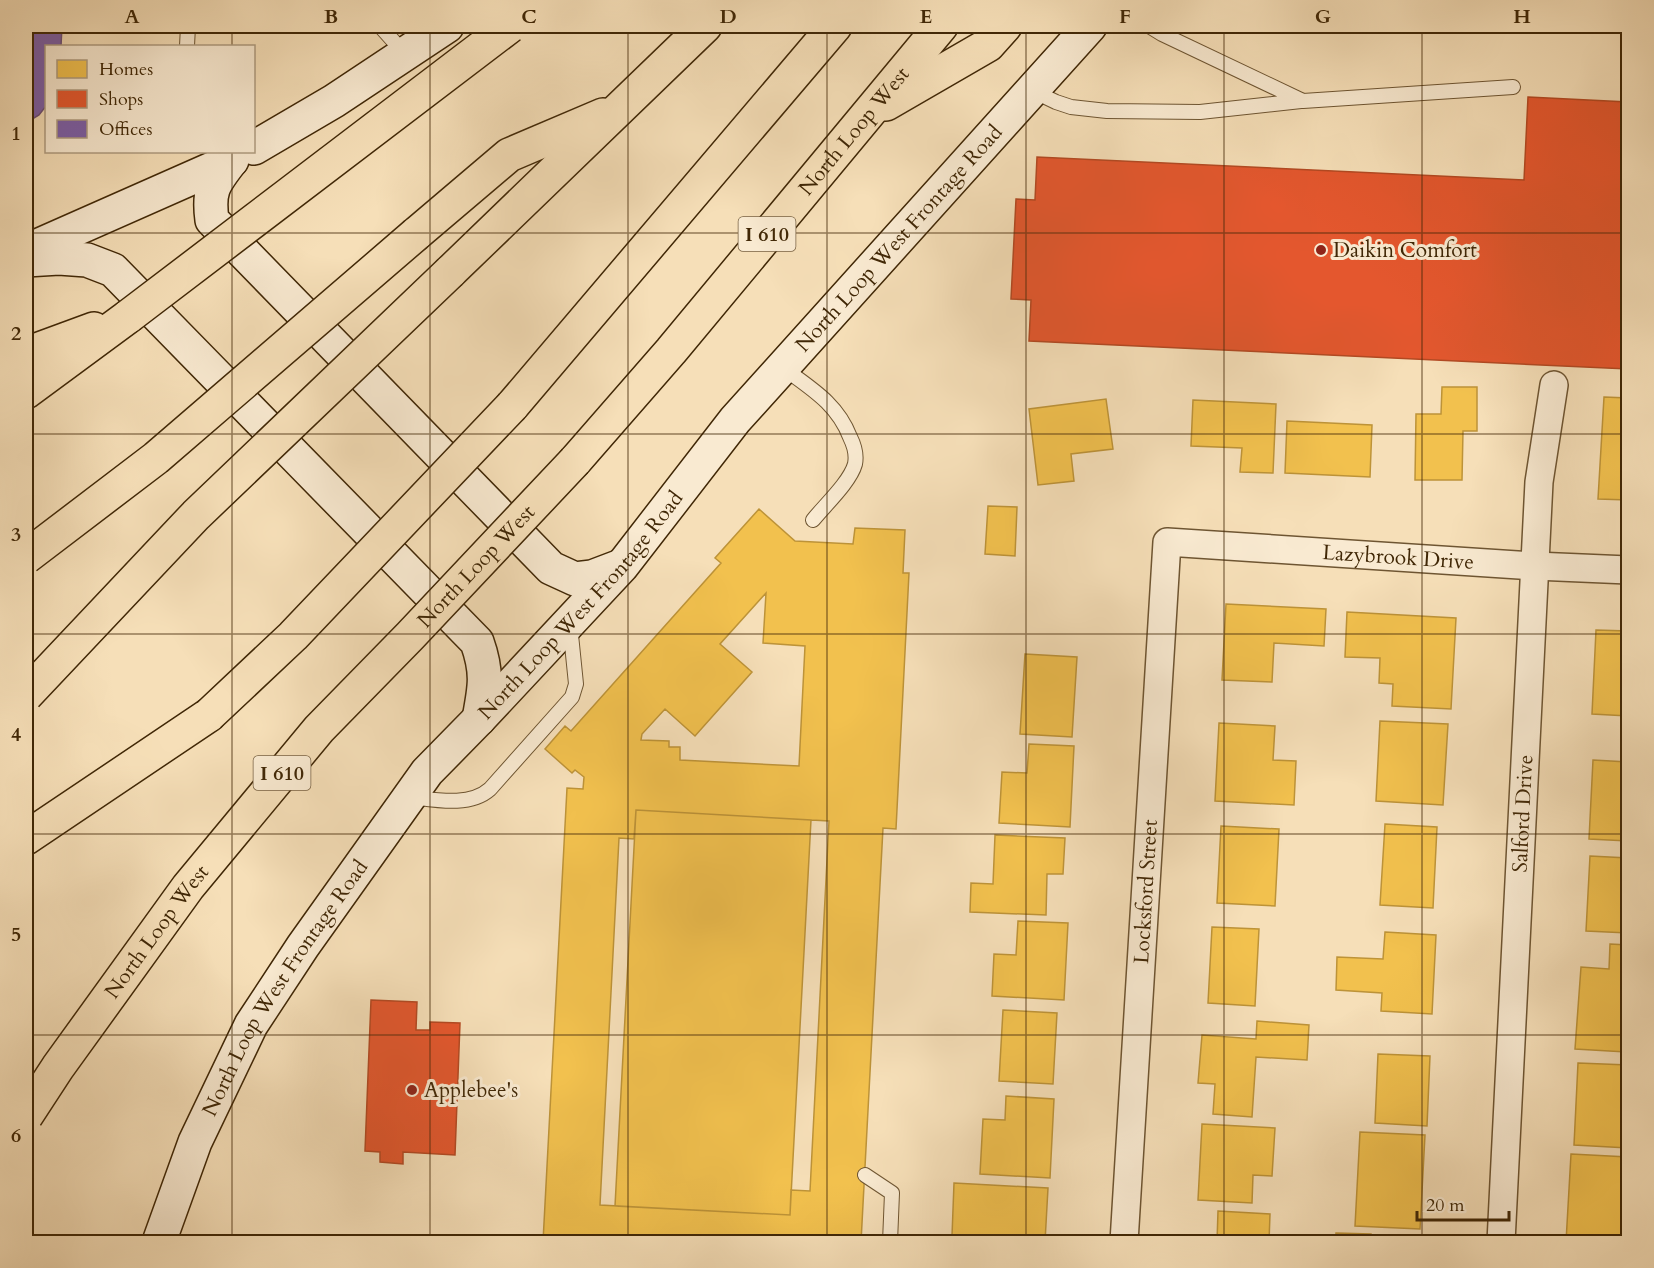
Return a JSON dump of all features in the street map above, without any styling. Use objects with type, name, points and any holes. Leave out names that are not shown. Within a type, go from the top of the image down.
[{"type":"highway","points":[[26,392],[510,26]]},
{"type":"highway","points":[[26,695],[196,515],[705,26]]},
{"type":"highway","points":[[26,838],[208,715],[293,636],[512,406],[835,26]]},
{"type":"highway","name":"North Loop West","points":[[26,1116],[58,1067],[188,887],[312,737],[575,461],[671,351],[941,26]]},
{"type":"highway","points":[[864,118],[988,45],[1005,26]]},
{"type":"highway","points":[[26,557],[156,458],[509,155],[621,108]]},
{"type":"highway","points":[[26,354],[129,316]]},
{"type":"main road","points":[[255,147],[334,101],[447,26]]},
{"type":"main road","name":"North Loop West Frontage Road","points":[[159,1242],[195,1142],[252,1025],[303,946],[427,772],[622,566],[735,420],[1090,26]]},
{"type":"main road","points":[[26,251],[244,153]]},
{"type":"main road","points":[[244,153],[216,179],[210,199],[212,220],[551,568],[575,579],[592,577],[622,566]]},
{"type":"main road","points":[[26,260],[59,258],[87,260],[112,270],[129,287],[477,642],[484,662],[486,683],[479,719]]},
{"type":"street","name":"Salford Drive","points":[[1501,1242],[1539,482],[1554,385]]},
{"type":"street","name":"Lazybrook Drive","points":[[1167,542],[1629,570]]},
{"type":"street","name":"Locksford Street","points":[[1124,1242],[1167,542]]},
{"type":"lane","points":[[187,45],[188,26]]},
{"type":"lane","points":[[380,26],[405,54]]},
{"type":"lane","points":[[1149,26],[1303,101]]},
{"type":"lane","points":[[1031,90],[1071,107],[1107,111],[1200,112],[1303,101],[1513,87]]},
{"type":"lane","points":[[782,367],[832,405],[845,424],[855,448],[855,463],[850,475],[813,520]]},
{"type":"lane","points":[[409,797],[468,800],[482,796],[490,789],[572,697],[576,684],[570,622]]},
{"type":"lane","points":[[865,1175],[892,1193],[890,1242]]},
{"type":"building: Homes","points":[[1442,387],[1477,387],[1477,431],[1463,431],[1462,480],[1415,480],[1416,414],[1441,414]]},
{"type":"building: Homes","points":[[1604,397],[1628,398],[1628,500],[1598,499]]},
{"type":"building: Homes","points":[[1106,399],[1113,449],[1071,454],[1074,481],[1038,485],[1029,409]]},
{"type":"building: Homes","points":[[1193,400],[1276,404],[1273,473],[1240,472],[1242,448],[1191,446]]},
{"type":"building: Homes","points":[[1287,421],[1372,425],[1370,477],[1285,473]]},
{"type":"building: Homes","points":[[988,506],[1017,507],[1015,556],[985,554]]},
{"type":"building: Homes","points":[[759,509],[795,541],[853,544],[855,528],[905,530],[903,573],[909,573],[896,829],[883,828],[861,1242],[543,1242],[567,788],[583,789],[584,777],[575,770],[572,773],[545,749],[565,726],[571,731],[721,563],[715,558]],"holes":[[[766,593],[763,643],[805,646],[799,766],[680,760],[680,747],[669,747],[669,741],[641,740],[642,734],[665,709],[695,736],[752,672],[720,644]],[[636,810],[829,821],[810,1191],[791,1190],[790,1215],[600,1205],[619,838],[634,839]]]},
{"type":"building: Homes","points":[[1226,604],[1326,609],[1324,646],[1274,643],[1272,682],[1222,680]]},
{"type":"building: Homes","points":[[1347,612],[1456,618],[1451,709],[1392,706],[1393,684],[1379,683],[1380,658],[1345,657]]},
{"type":"building: Homes","points":[[1596,630],[1628,631],[1628,716],[1592,714]]},
{"type":"building: Homes","points":[[1025,654],[1077,657],[1072,737],[1020,734]]},
{"type":"building: Homes","points":[[1380,721],[1448,724],[1443,805],[1376,801]]},
{"type":"building: Homes","points":[[1219,723],[1275,726],[1273,760],[1296,761],[1294,805],[1215,801]]},
{"type":"building: Homes","points":[[1029,744],[1074,746],[1070,827],[999,823],[1002,772],[1027,773]]},
{"type":"building: Homes","points":[[1593,760],[1628,762],[1628,841],[1589,839]]},
{"type":"building: Homes","points":[[636,810],[811,820],[790,1215],[615,1206]]},
{"type":"building: Homes","points":[[1385,824],[1437,827],[1433,908],[1380,905]]},
{"type":"building: Homes","points":[[1221,826],[1279,829],[1275,906],[1217,903]]},
{"type":"building: Homes","points":[[995,835],[1065,838],[1063,874],[1047,874],[1046,915],[970,912],[971,883],[993,884]]},
{"type":"building: Homes","points":[[1590,856],[1628,858],[1628,933],[1586,931]]},
{"type":"building: Homes","points":[[1018,921],[1068,923],[1064,1000],[992,996],[994,954],[1016,955]]},
{"type":"building: Homes","points":[[1212,927],[1259,929],[1255,1006],[1208,1003]]},
{"type":"building: Homes","points":[[1385,932],[1436,935],[1432,1014],[1381,1011],[1382,993],[1336,990],[1337,957],[1383,959]]},
{"type":"building: Homes","points":[[1610,944],[1628,945],[1626,1052],[1575,1049],[1581,967],[1609,969]]},
{"type":"building: Homes","points":[[1003,1010],[1057,1013],[1053,1084],[999,1081]]},
{"type":"building: Homes","points":[[1257,1021],[1309,1025],[1307,1060],[1256,1057],[1252,1117],[1213,1114],[1215,1084],[1198,1083],[1202,1035],[1256,1039]]},
{"type":"building: Homes","points":[[1378,1054],[1430,1056],[1427,1126],[1375,1123]]},
{"type":"building: Homes","points":[[1578,1063],[1628,1065],[1628,1148],[1574,1145]]},
{"type":"building: Homes","points":[[1006,1096],[1054,1099],[1050,1178],[980,1174],[983,1119],[1005,1120]]},
{"type":"building: Homes","points":[[1202,1124],[1275,1128],[1272,1176],[1253,1175],[1252,1203],[1198,1200]]},
{"type":"building: Homes","points":[[1360,1132],[1425,1135],[1420,1229],[1355,1226]]},
{"type":"building: Homes","points":[[1571,1154],[1628,1157],[1623,1242],[1566,1242]]},
{"type":"building: Homes","points":[[954,1183],[1048,1188],[1045,1242],[991,1242],[991,1239],[952,1236]]},
{"type":"building: Homes","points":[[1218,1211],[1270,1214],[1269,1242],[1217,1242]]},
{"type":"building: Homes","points":[[1336,1233],[1371,1234],[1371,1242],[1335,1242]]},
{"type":"building: Shops","name":"Daikin Comfort","points":[[1528,97],[1628,102],[1628,369],[1029,341],[1031,300],[1011,299],[1016,199],[1035,200],[1037,157],[1524,180]]},
{"type":"building: Shops","name":"Applebee's","points":[[371,1000],[417,1002],[416,1030],[430,1030],[430,1022],[460,1023],[455,1155],[403,1152],[403,1164],[380,1162],[380,1152],[365,1151]]},
{"type":"building: Offices","points":[[26,26],[62,26],[61,45],[45,45],[45,107],[39,115],[26,123]]},
{"type":"place","name":"Daikin Comfort","points":[[1321,250]]},
{"type":"place","name":"Applebee's","points":[[412,1090]]}]
